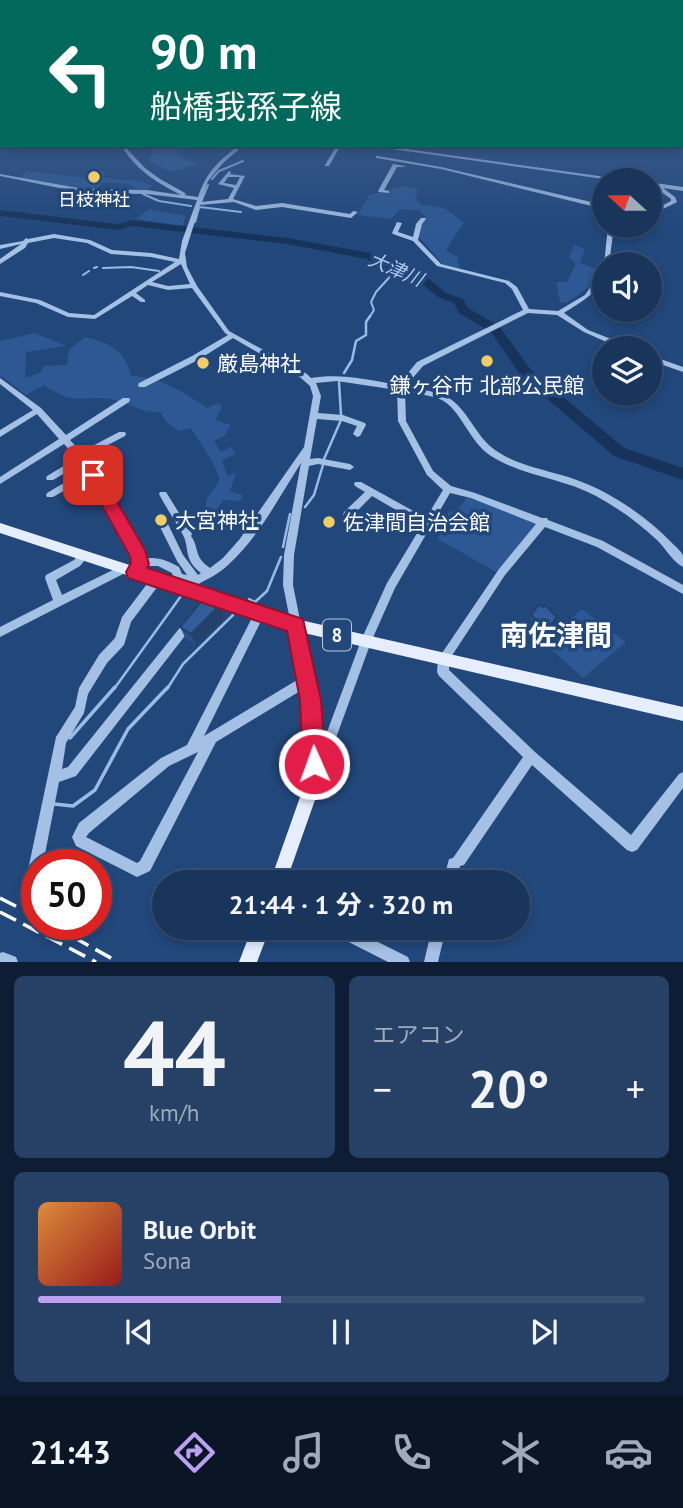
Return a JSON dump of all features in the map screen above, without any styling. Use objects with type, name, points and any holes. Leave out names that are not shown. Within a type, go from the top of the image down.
[{"type":"main road","name":"8","points":[[0,528],[133,568],[156,579],[296,625],[683,714]]},
{"type":"main road","points":[[282,870],[313,783],[314,741],[296,625]]},
{"type":"main road","points":[[248,962],[256,940]]},
{"type":"street","points":[[0,294],[51,305],[68,315],[96,319],[180,261],[206,182],[221,162],[240,147]]},
{"type":"street","points":[[327,165],[338,147]]},
{"type":"street","points":[[381,147],[592,176]]},
{"type":"street","points":[[125,148],[135,164],[151,176],[198,202],[230,200],[256,208],[282,205],[351,216],[355,212]]},
{"type":"street","points":[[378,157],[592,203]]},
{"type":"street","points":[[387,192],[381,191],[395,164],[403,166],[406,161]]},
{"type":"street","points":[[222,182],[228,173],[243,176],[230,200]]},
{"type":"street","points":[[0,175],[84,191],[147,192],[191,198]]},
{"type":"street","points":[[206,182],[222,182]]},
{"type":"street","points":[[222,182],[222,186],[237,187]]},
{"type":"street","points":[[662,186],[683,189]]},
{"type":"street","points":[[662,191],[673,198],[674,202],[662,208]]},
{"type":"street","points":[[415,240],[423,219]]},
{"type":"street","points":[[399,223],[395,233],[415,240],[439,265],[507,282],[514,288],[527,311]]},
{"type":"street","points":[[0,247],[50,236],[88,241],[111,252],[151,255],[180,261],[194,286],[231,336],[311,381],[341,378],[444,398],[455,407],[484,447],[494,454],[513,463],[581,485],[663,537],[683,563]]},
{"type":"street","points":[[0,262],[23,247],[26,240]]},
{"type":"street","points":[[146,283],[168,288],[194,286]]},
{"type":"street","points":[[559,313],[587,296],[592,289]]},
{"type":"street","points":[[132,293],[143,301]]},
{"type":"street","points":[[0,304],[14,295]]},
{"type":"street","points":[[117,303],[124,310]]},
{"type":"street","points":[[598,336],[559,313],[527,311],[517,315],[420,364],[408,376],[401,390],[402,421],[430,473],[448,489],[472,495],[600,544],[683,590]]},
{"type":"street","points":[[142,385],[231,336]]},
{"type":"street","points":[[662,362],[683,370]]},
{"type":"street","points":[[0,380],[38,410],[81,457],[138,555],[133,568]]},
{"type":"street","points":[[296,625],[288,585],[289,555],[315,416],[317,396],[311,381]]},
{"type":"street","points":[[0,481],[126,400]]},
{"type":"street","points":[[0,434],[38,410]]},
{"type":"street","points":[[315,416],[340,417],[362,425],[357,434]]},
{"type":"street","points":[[50,478],[81,457],[122,435]]},
{"type":"street","points":[[0,632],[148,561],[160,562],[176,570],[180,579],[197,581],[211,573],[225,561],[266,512],[289,472],[310,444]]},
{"type":"street","points":[[307,463],[324,462],[350,467]]},
{"type":"street","points":[[50,495],[90,472]]},
{"type":"street","points":[[358,484],[427,523]]},
{"type":"street","points":[[313,783],[330,745],[366,642],[404,559],[448,489]]},
{"type":"street","points":[[348,514],[371,492]]},
{"type":"street","points":[[163,494],[188,537],[191,556],[197,565],[211,573]]},
{"type":"street","points":[[544,522],[502,572],[443,659],[443,672],[531,756],[632,845],[683,778]]},
{"type":"street","points":[[164,525],[180,558],[197,581]]},
{"type":"street","points":[[60,601],[50,578],[77,564],[84,555]]},
{"type":"street","points":[[39,849],[60,741],[80,709],[83,692],[103,659],[120,641],[126,620],[156,579]]},
{"type":"street","points":[[54,777],[72,772],[210,597]]},
{"type":"street","points":[[191,749],[260,613]]},
{"type":"street","points":[[212,738],[145,866],[137,870],[81,841],[79,837],[84,828],[165,762],[212,738],[306,681]]},
{"type":"street","points":[[454,870],[456,862],[531,756]]},
{"type":"street","points":[[360,940],[403,962]]},
{"type":"street","points":[[431,962],[436,940]]},
{"type":"street","points":[[2,962],[3,959],[11,962]]},
{"type":"shaded area","points":[[139,147],[180,148],[183,149],[175,154],[197,164],[171,172],[148,160],[154,151]]},
{"type":"shaded area","points":[[29,171],[86,178],[91,172],[104,172],[103,178],[140,181],[153,186],[142,190],[123,183],[102,183],[96,190],[22,179],[21,175]]},
{"type":"shaded area","points":[[404,186],[419,190],[415,198],[421,205],[444,208],[464,222],[446,250],[459,258],[457,262],[460,268],[443,264],[419,237],[421,225],[426,219],[420,210],[400,209],[391,219],[358,215],[369,195]]},
{"type":"shaded area","points":[[149,209],[186,216],[182,226],[136,219]]},
{"type":"shaded area","points":[[574,245],[585,249],[580,263],[592,267],[592,282],[586,290],[565,303],[560,302],[556,282],[567,282],[576,263],[569,258]]},
{"type":"shaded area","points":[[35,333],[66,346],[26,352],[25,378],[40,373],[44,366],[67,365],[69,350],[85,337],[101,342],[120,354],[131,376],[162,382],[207,408],[219,403],[222,407],[215,420],[231,425],[224,436],[214,441],[221,452],[231,447],[236,454],[222,460],[227,476],[236,473],[230,491],[243,495],[240,501],[223,500],[213,515],[205,513],[207,498],[220,480],[213,463],[191,428],[179,431],[166,422],[160,412],[143,410],[107,399],[65,396],[44,385],[26,395],[0,375],[0,341]]},
{"type":"shaded area","points":[[468,496],[539,523],[496,572],[438,539],[449,511],[456,512]]},
{"type":"shaded area","points":[[582,609],[626,642],[583,678],[543,642]]},
{"type":"building","points":[[203,599],[220,605],[191,634],[180,627]]},
{"type":"building","points":[[539,605],[545,605],[557,617],[547,629],[531,615]]},
{"type":"waterway","points":[[212,179],[219,171],[243,161]]},
{"type":"waterway","points":[[201,202],[208,185]]},
{"type":"waterway","points":[[143,194],[159,201],[191,206]]},
{"type":"waterway","points":[[200,207],[241,212]]},
{"type":"waterway","points":[[195,222],[199,208]]},
{"type":"waterway","name":"大津川","points":[[0,213],[118,227],[132,223],[287,241],[370,256],[382,265],[420,277],[442,295],[459,301],[463,310],[495,329],[526,373],[619,452],[683,474]]},
{"type":"waterway","points":[[103,268],[131,267],[159,271]]},
{"type":"waterway","points":[[369,318],[374,310],[371,302],[376,292],[396,270]]},
{"type":"waterway","points":[[83,275],[89,271]]},
{"type":"waterway","points":[[344,373],[352,360],[356,341],[366,335],[366,322],[370,316]]},
{"type":"waterway","points":[[339,382],[341,415]]},
{"type":"waterway","points":[[324,459],[341,420]]},
{"type":"waterway","points":[[305,507],[314,495],[323,465]]},
{"type":"waterway","points":[[283,547],[290,514]]},
{"type":"waterway","points":[[249,599],[255,602],[267,591],[281,557]]},
{"type":"waterway","points":[[114,689],[181,596]]},
{"type":"waterway","points":[[167,689],[183,664],[233,615]]},
{"type":"waterway","points":[[70,738],[115,687]]},
{"type":"waterway","points":[[54,804],[73,806],[95,790],[128,729],[168,687]]},
{"type":"railway","points":[[0,898],[21,909]]},
{"type":"railway","points":[[0,912],[96,962]]},
{"type":"railway","points":[[79,940],[118,962]]},
{"type":"place","name":"日枝神社","points":[[94,177]]},
{"type":"place","name":"鎌ヶ谷市 北部公民館","points":[[487,361]]},
{"type":"place","name":"厳島神社","points":[[203,363]]},
{"type":"place","name":"大宮神社","points":[[161,520]]},
{"type":"place","name":"佐津間自治会館","points":[[329,522]]},
{"type":"district","name":"南佐津間","points":[[556,634]]},
{"type":"route","points":[[93,475],[138,555],[140,564],[135,572],[296,625],[310,700],[314,764]]}]
